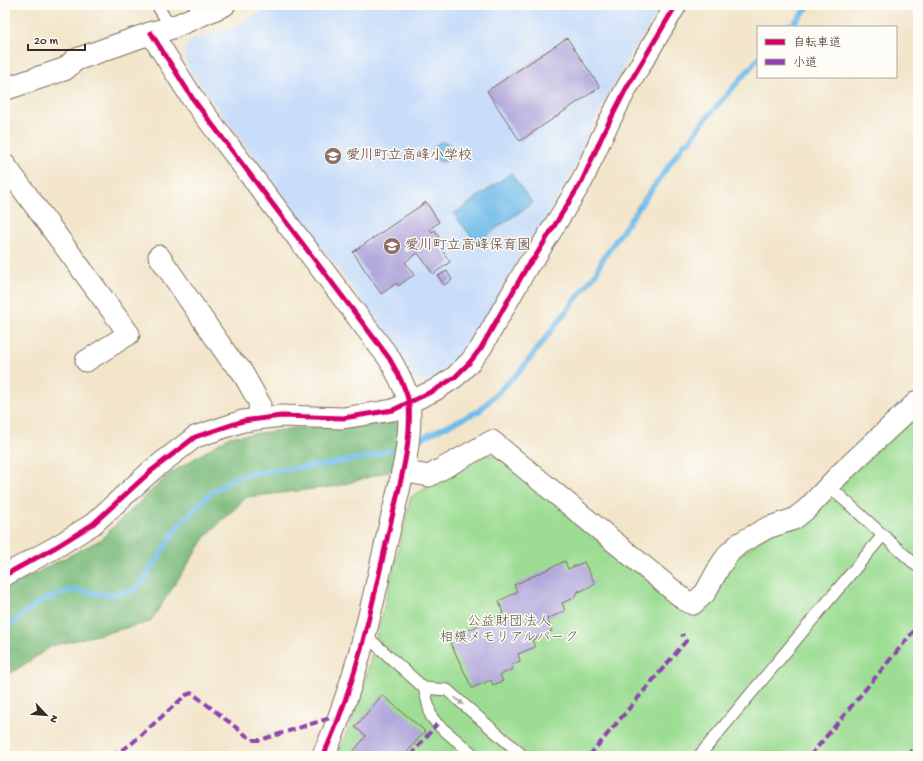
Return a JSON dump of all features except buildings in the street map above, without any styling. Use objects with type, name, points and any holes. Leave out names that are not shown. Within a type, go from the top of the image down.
[{"type":"street","points":[[5,88],[65,69],[75,60],[161,30],[224,5]]},
{"type":"street","points":[[5,575],[56,547],[93,524],[151,471],[195,437],[243,421],[280,416],[343,418],[393,410],[435,390],[455,377],[481,348],[528,265],[535,257],[582,181],[604,132],[626,89],[676,5]]},
{"type":"street","points":[[161,30],[193,99],[389,358],[400,378],[409,403],[408,434],[402,472],[364,634],[338,721],[323,756]]},
{"type":"street","points":[[6,170],[57,251],[129,334],[86,361]]},
{"type":"street","points":[[160,256],[230,359],[241,370],[260,404],[258,419]]},
{"type":"street","points":[[402,472],[429,476],[492,441],[686,601],[693,604],[705,593],[729,553],[740,543],[767,528],[794,519],[808,508],[828,485],[918,401]]},
{"type":"lane","points":[[157,5],[161,30]]},
{"type":"lane","points":[[828,485],[918,568]]},
{"type":"lane","points":[[699,756],[883,535]]},
{"type":"lane","points":[[364,634],[424,688],[431,716],[437,724],[475,756]]},
{"type":"lane","points":[[424,688],[447,690],[523,756]]},
{"type":"shaded area","name":"愛川町立高峰小学校","points":[[274,5],[663,5],[631,54],[598,113],[565,186],[528,248],[524,249],[481,324],[465,348],[446,368],[426,382],[412,377],[402,357],[359,297],[190,71],[183,54],[189,41],[234,27]]},
{"type":"green space","name":"公益財団法人 相模メモリアルパーク","points":[[918,414],[918,756],[337,756],[363,688],[411,497],[483,455],[498,456],[695,619],[707,606],[734,560]]},
{"type":"green space","points":[[405,422],[393,470],[338,486],[247,497],[207,535],[150,622],[52,646],[5,677],[5,589],[100,540],[168,475],[229,437],[296,428]]},
{"type":"water","points":[[443,142],[450,145],[453,152],[450,159],[443,162],[436,159],[433,152],[436,145]]},
{"type":"water","points":[[511,173],[532,203],[476,243],[454,214]]},
{"type":"waterway","points":[[788,26],[792,25],[810,5]]},
{"type":"waterway","points":[[413,442],[479,411],[521,370],[596,273],[602,260],[685,143],[690,141],[703,122],[757,60]]},
{"type":"waterway","points":[[5,629],[39,602],[71,590],[109,595],[133,591],[145,579],[180,523],[211,493],[234,478],[252,473],[325,465],[371,456],[390,450]]},
{"type":"marked path","points":[[810,756],[918,626]]},
{"type":"marked path","points":[[589,756],[686,641],[682,634]]},
{"type":"marked path","points":[[111,756],[130,745],[186,695],[192,693],[252,740],[260,740],[330,718],[338,721]]},
{"type":"marked path","points":[[410,756],[437,724]]},
{"type":"marked path","points":[[907,756],[918,743]]},
{"type":"cycle path","points":[[5,575],[56,547],[93,524],[151,471],[195,437],[243,421],[281,416],[343,418],[393,410],[435,390],[455,377],[481,348],[528,265],[535,257],[582,181],[604,132],[626,89],[676,5]]},
{"type":"cycle path","points":[[151,33],[193,99],[389,358],[401,381],[408,399],[409,421],[406,452],[369,616],[345,701],[323,756]]},
{"type":"place","name":"愛川町立高峰小学校","points":[[333,156]]},
{"type":"place","name":"愛川町立高峰保育園","points":[[392,246]]}]
